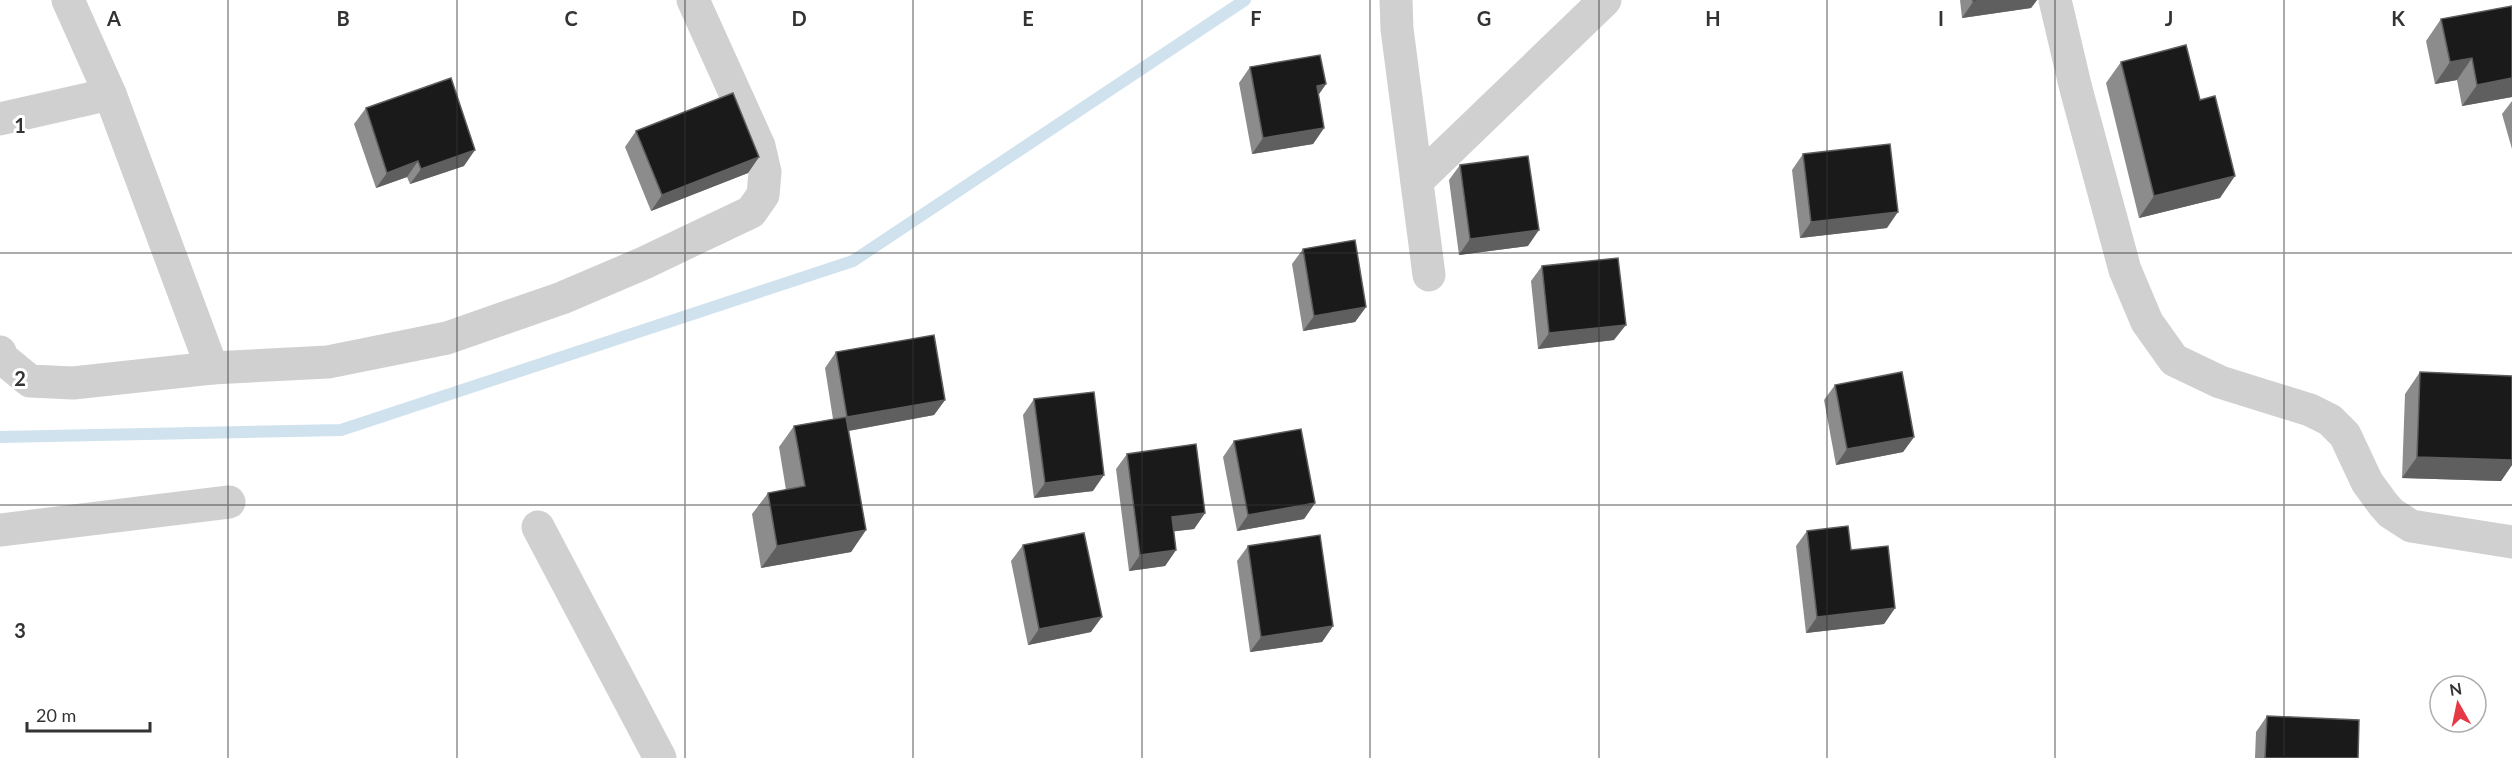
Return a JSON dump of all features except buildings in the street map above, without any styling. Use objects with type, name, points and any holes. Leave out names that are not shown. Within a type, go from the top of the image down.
[{"type":"street","points":[[68,0],[110,94],[212,368]]},
{"type":"street","points":[[0,352],[2,358],[30,381],[73,383],[212,368],[328,362],[447,338],[562,298],[644,263],[751,212],[764,195],[764,162],[759,146],[693,0]]},
{"type":"street","points":[[1396,0],[1397,29],[1429,275]]},
{"type":"street","points":[[1417,181],[1605,0]]},
{"type":"street","points":[[2055,0],[2076,89],[2125,270],[2147,322],[2174,360],[2220,382],[2310,410],[2330,420],[2345,435],[2367,482],[2383,504],[2391,513],[2411,526],[2512,542]]},
{"type":"street","points":[[0,119],[110,94]]},
{"type":"street","points":[[0,531],[230,502]]},
{"type":"street","points":[[538,527],[660,758]]},
{"type":"waterway","points":[[0,437],[341,430],[853,261],[1245,0]]}]
